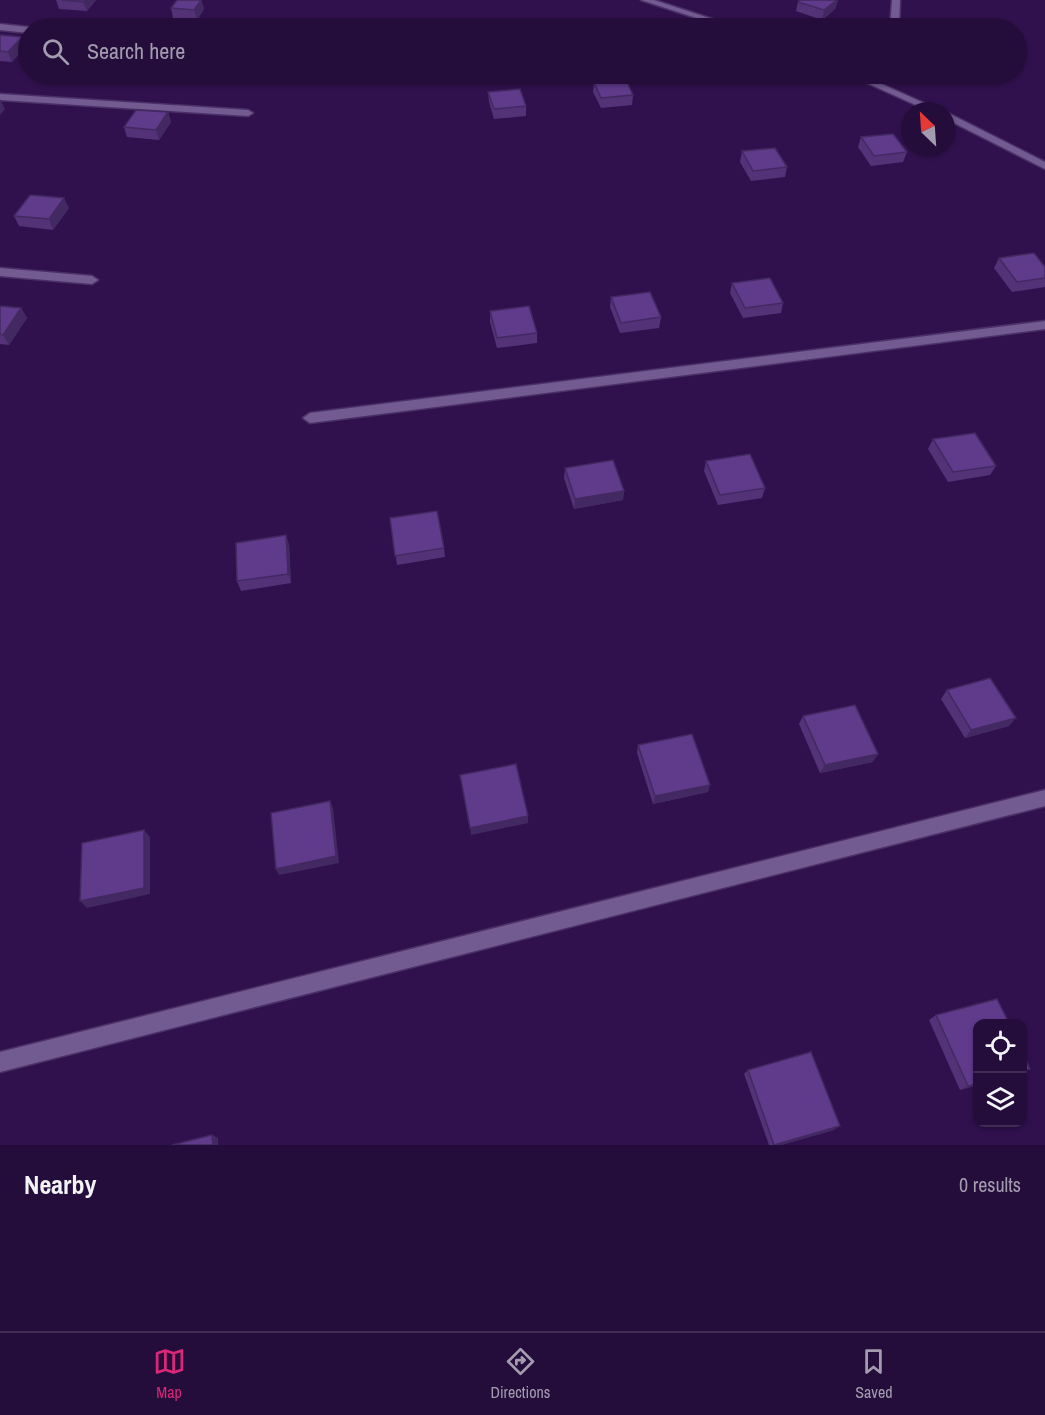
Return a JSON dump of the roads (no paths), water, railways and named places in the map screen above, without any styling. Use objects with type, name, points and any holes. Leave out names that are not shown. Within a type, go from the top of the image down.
[{"type":"street","points":[[645,0],[703,18]]},
{"type":"street","points":[[895,18],[896,0]]},
{"type":"street","points":[[0,27],[18,29]]},
{"type":"street","points":[[879,84],[918,102]]},
{"type":"street","points":[[0,97],[248,113]]},
{"type":"street","points":[[955,120],[1045,166]]},
{"type":"street","points":[[0,272],[92,280]]},
{"type":"street","points":[[310,418],[1045,325]]},
{"type":"street","points":[[0,1062],[1045,798]]}]
